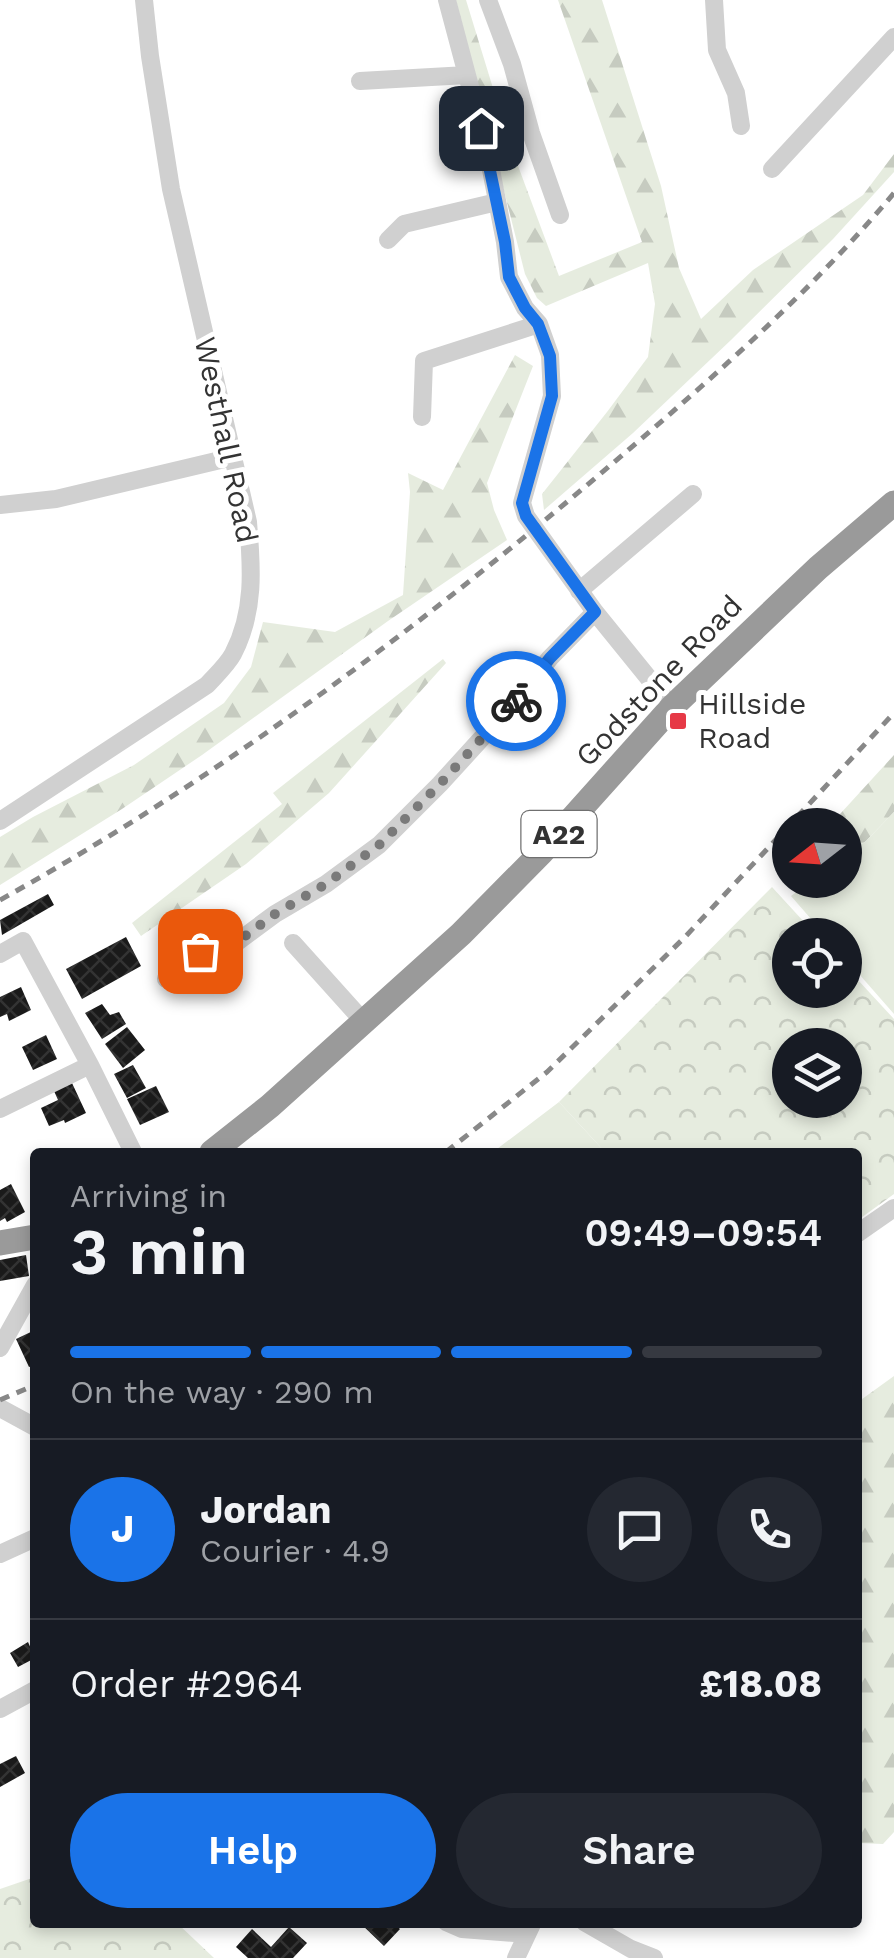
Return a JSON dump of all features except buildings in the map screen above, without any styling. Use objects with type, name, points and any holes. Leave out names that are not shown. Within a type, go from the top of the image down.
[{"type":"highway","name":"Godstone Road","points":[[217,1148],[270,1106],[462,934],[542,852],[672,707],[818,568],[894,503]]},
{"type":"highway","points":[[0,1243],[30,1238]]},
{"type":"street","name":"Westhall Road","points":[[0,821],[207,685],[232,658],[247,620],[253,573],[248,522],[171,189],[144,0]]},
{"type":"street","points":[[448,0],[488,154],[509,277],[538,324],[550,356],[552,396],[522,503],[526,516],[595,612],[672,707]]},
{"type":"street","points":[[488,0],[560,216]]},
{"type":"street","points":[[714,0],[717,50],[736,93],[741,126]]},
{"type":"street","points":[[772,169],[894,36]]},
{"type":"street","points":[[360,81],[466,75]]},
{"type":"street","points":[[388,240],[404,224],[497,202]]},
{"type":"street","points":[[422,417],[424,361],[538,324]]},
{"type":"street","points":[[0,505],[56,499],[233,458]]},
{"type":"street","points":[[580,591],[694,494]]},
{"type":"street","points":[[166,980],[200,951],[217,957],[379,845],[440,784],[595,612]]},
{"type":"street","points":[[0,954],[23,942],[131,1148]]},
{"type":"street","points":[[293,943],[364,1022]]},
{"type":"street","points":[[0,1109],[90,1066]]},
{"type":"street","points":[[862,1230],[894,1208]]},
{"type":"street","points":[[0,1348],[30,1294]]},
{"type":"street","points":[[0,1408],[30,1424]]},
{"type":"street","points":[[0,1554],[30,1540]]},
{"type":"street","points":[[0,1709],[30,1693]]},
{"type":"street","points":[[460,1928],[530,1928],[516,1958]]},
{"type":"street","points":[[594,1928],[654,1958]]},
{"type":"green space","points":[[456,0],[466,0],[511,147],[559,276],[642,242],[558,0],[602,0],[661,186],[679,268],[701,319],[753,270],[863,195],[894,154],[894,172],[833,239],[633,433],[544,510],[542,494],[648,357],[655,304],[648,263],[546,306],[537,298],[525,274]]},
{"type":"green space","points":[[515,355],[533,366],[487,483],[507,540],[202,755],[0,885],[0,837],[134,765],[224,703],[251,667],[263,622],[335,632],[403,595],[408,473],[443,490]]},
{"type":"green space","points":[[443,659],[446,663],[329,793],[246,864],[141,936],[132,923],[282,804],[273,793]]},
{"type":"green space","points":[[894,755],[894,812],[862,844],[862,808],[846,808]]},
{"type":"green space","points":[[894,812],[894,1014],[862,977],[862,918],[810,918],[793,898],[862,898],[862,844]]},
{"type":"green space","points":[[772,887],[772,898],[782,898],[800,918],[772,918],[772,1008],[862,1008],[862,984],[894,1019],[894,1194],[862,1217],[862,1148],[601,1148],[559,1102]]},
{"type":"green space","points":[[559,1102],[601,1148],[498,1148]]},
{"type":"green space","points":[[894,1376],[894,1832],[883,1844],[862,1843],[862,1399]]},
{"type":"green space","points":[[30,1879],[30,1928],[182,1928],[214,1958],[0,1958],[0,1889]]},
{"type":"railway","points":[[0,900],[158,806],[234,755],[457,591],[715,375],[826,269],[894,193]]},
{"type":"railway","points":[[451,1148],[547,1072],[685,937],[894,713]]},
{"type":"railway","points":[[0,1400],[30,1387]]},
{"type":"way so far","points":[[200,951],[217,957],[379,845],[516,701]]},
{"type":"place","name":"Hillside Road","points":[[678,721]]},
{"type":"route","points":[[481,128],[509,277],[538,324],[550,356],[552,396],[522,503],[526,516],[595,612],[550,658],[516,701]]}]
